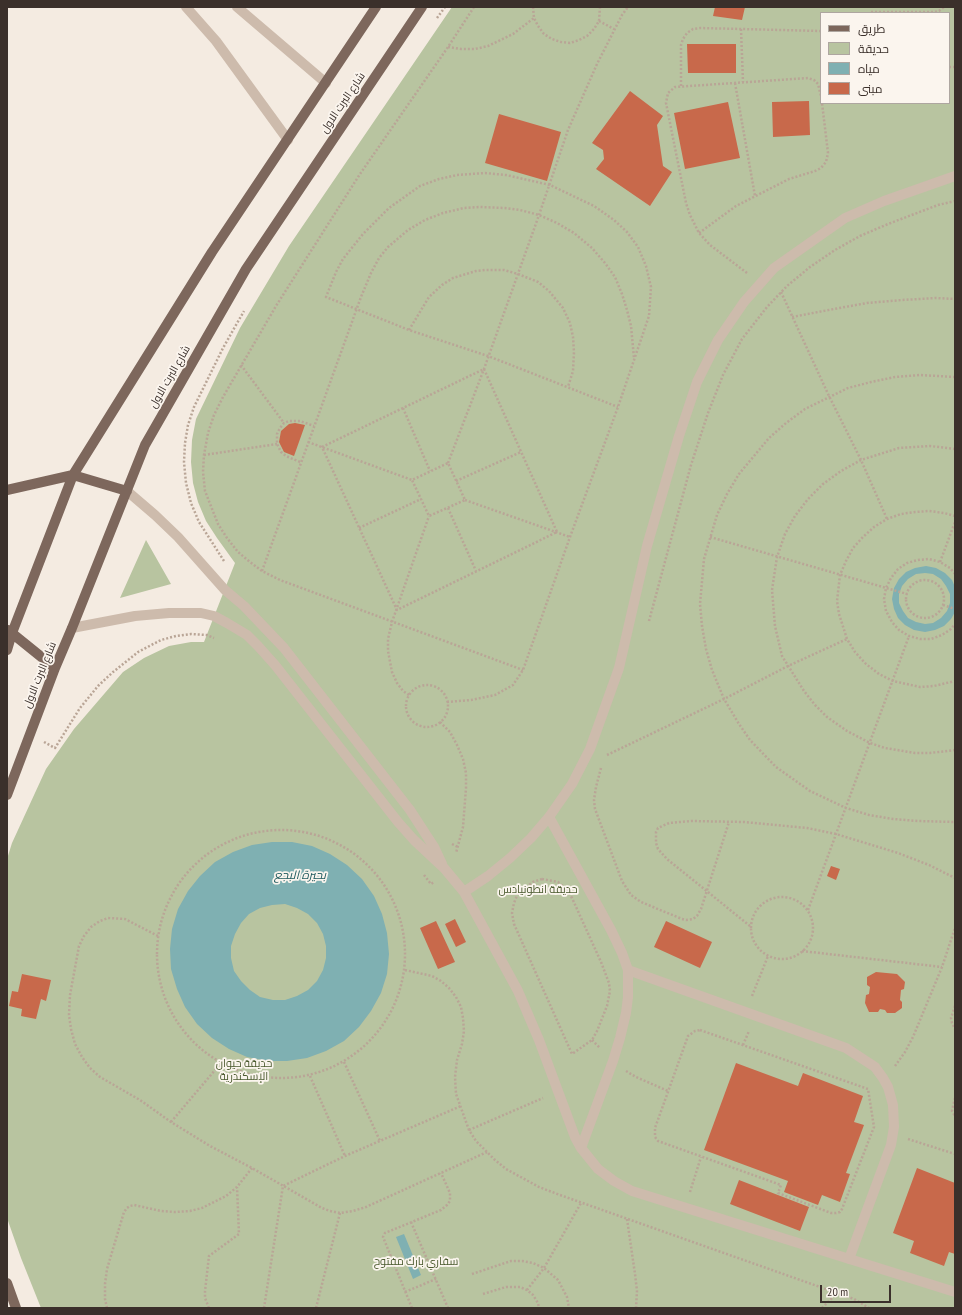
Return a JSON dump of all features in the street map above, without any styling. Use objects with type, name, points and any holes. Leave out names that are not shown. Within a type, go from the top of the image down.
[{"type":"main road","points":[[7,650],[9,631],[73,475],[212,252],[376,7]]},
{"type":"main road","name":"شارع البرت الاول","points":[[7,795],[54,668],[72,628],[145,445],[246,269],[422,7]]},
{"type":"main road","points":[[7,490],[73,475],[127,491]]},
{"type":"main road","points":[[9,631],[54,668]]},
{"type":"main road","points":[[7,1283],[16,1308]]},
{"type":"street","points":[[186,7],[216,41],[288,140]]},
{"type":"street","points":[[237,7],[326,83]]},
{"type":"street","points":[[464,892],[488,876],[531,838],[549,817],[572,784],[590,749],[619,668],[647,546],[679,436],[697,382],[718,340],[744,302],[774,268],[845,218],[898,196],[955,176]]},
{"type":"street","points":[[127,491],[156,515],[178,537],[225,590],[244,606],[284,648],[410,810],[434,847],[444,868]]},
{"type":"street","points":[[72,628],[135,616],[169,613],[201,613],[214,616],[247,635],[275,665],[406,831],[444,868],[464,892],[518,990],[575,1137],[581,1148],[598,1169],[614,1181],[632,1191],[955,1292]]},
{"type":"street","points":[[247,635],[258,621]]},
{"type":"street","points":[[549,817],[611,930],[622,952],[628,970],[628,997],[626,1014],[620,1038],[581,1148]]},
{"type":"street","points":[[628,970],[846,1048],[875,1066],[884,1078],[893,1105],[893,1134],[887,1156],[849,1259]]},
{"type":"path","points":[[436,20],[445,7]]},
{"type":"path","points":[[474,7],[360,174],[276,306],[214,415],[208,433],[203,472],[205,491],[218,524],[226,538],[238,552],[262,571],[280,580],[523,670]]},
{"type":"path","points":[[533,7],[534,18],[544,34],[552,39],[570,43],[587,36],[594,29],[599,21],[600,7]]},
{"type":"path","points":[[465,500],[448,463],[484,369],[550,185],[568,130],[597,64],[614,30],[628,7]]},
{"type":"path","points":[[872,7],[871,12],[935,12],[944,7]]},
{"type":"path","points":[[448,47],[461,49],[488,46],[513,34],[534,18]]},
{"type":"path","points":[[599,21],[614,30]]},
{"type":"path","points":[[681,86],[681,46],[683,38],[693,29],[820,30]]},
{"type":"path","points":[[741,29],[743,82]]},
{"type":"path","points":[[760,283],[710,245],[699,233],[690,215],[686,203],[666,103],[668,93],[675,87],[681,86],[808,78],[814,80],[818,84],[820,92]]},
{"type":"path","points":[[735,82],[755,196]]},
{"type":"path","points":[[699,233],[736,206],[789,179],[821,168],[826,162],[828,153],[822,104]]},
{"type":"path","points":[[447,702],[471,700],[495,695],[513,686],[523,670],[618,407],[649,316],[651,287],[646,266],[638,247],[627,232],[614,220],[594,206],[550,185],[506,175],[485,173],[457,175],[439,179],[420,186],[389,208],[363,234],[352,247],[336,272],[326,297],[409,330],[488,356],[618,407]]},
{"type":"path","points":[[648,626],[691,465],[710,407],[723,375],[742,339],[781,292],[810,267],[835,250],[860,236],[888,224],[938,205],[955,201]]},
{"type":"path","points":[[262,571],[300,462],[371,273],[379,258],[399,236],[425,220],[443,212],[464,208],[480,206],[505,208],[539,215],[574,233],[592,248],[605,262],[617,283],[631,326],[634,360]]},
{"type":"path","points":[[409,330],[429,297],[442,285],[453,278],[476,271],[485,270],[504,270],[518,274],[538,282],[549,291],[562,308],[570,323],[574,352],[573,371],[568,387]]},
{"type":"path","points":[[781,292],[829,396],[861,460],[887,520]]},
{"type":"path","points":[[792,317],[867,303],[909,299],[955,299]]},
{"type":"path","points":[[228,566],[199,522],[191,503],[186,483],[184,462],[185,443],[188,425],[194,407],[245,310]]},
{"type":"path","points":[[242,365],[284,423]]},
{"type":"path","points":[[322,447],[484,369]]},
{"type":"path","points":[[484,369],[557,532]]},
{"type":"path","points":[[955,377],[895,377],[854,387],[829,396],[805,409],[769,438],[753,455],[739,474],[717,515],[704,559],[700,604],[702,626],[712,670],[724,699],[750,740],[776,767],[810,790],[846,808],[869,815],[893,819],[955,822]]},
{"type":"path","points":[[403,408],[430,471]]},
{"type":"path","points":[[300,462],[286,456],[281,452],[276,444],[277,434],[284,423],[294,420],[314,426]]},
{"type":"path","points":[[308,442],[412,480],[429,516],[392,622],[388,639],[391,666],[397,683],[403,691],[409,695]]},
{"type":"path","points":[[204,455],[276,444]]},
{"type":"path","points":[[955,449],[930,446],[899,448],[861,460],[841,471],[823,484],[808,499],[795,516],[785,534],[777,557],[772,590],[772,608],[782,656],[804,691],[827,717],[847,731],[870,743],[900,751],[930,753],[955,750]]},
{"type":"path","points":[[322,447],[397,610]]},
{"type":"path","points":[[456,481],[521,452]]},
{"type":"path","points":[[412,480],[448,463]]},
{"type":"path","points":[[359,528],[421,499]]},
{"type":"path","points":[[429,516],[465,500],[570,537]]},
{"type":"path","points":[[448,508],[476,572]]},
{"type":"path","points":[[955,516],[929,511],[915,512],[901,514],[874,527],[858,542],[846,561],[840,575],[837,601],[840,620],[847,639],[855,652],[866,664],[879,674],[893,681],[920,687],[934,686],[955,681]]},
{"type":"path","points":[[940,562],[955,522]]},
{"type":"path","points":[[397,610],[557,532]]},
{"type":"path","points":[[710,538],[907,594]]},
{"type":"path","points":[[955,574],[950,568],[940,562],[929,559],[907,563],[898,569],[891,578],[886,588],[884,599],[886,611],[892,622],[899,630],[909,636],[920,639],[931,639],[942,635],[951,629],[955,624]]},
{"type":"path","points":[[923,580],[931,581],[937,584],[942,590],[944,598],[943,606],[934,616],[927,618],[919,617],[913,614],[909,608],[906,602],[907,594],[910,587],[916,582],[923,580]]},
{"type":"path","points":[[943,606],[955,609]]},
{"type":"path","points":[[30,735],[55,748],[80,708],[98,686],[129,658],[147,646],[161,640],[191,634],[207,635]]},
{"type":"path","points":[[808,910],[909,636]]},
{"type":"path","points":[[607,755],[724,699],[788,666],[847,639]]},
{"type":"path","points":[[431,686],[442,692],[447,702],[445,716],[435,725],[422,726],[416,724],[407,714],[406,701],[409,695],[419,687],[431,686]]},
{"type":"path","points":[[609,748],[596,787],[594,800],[595,809],[622,881],[631,895],[641,902],[686,920],[690,920],[697,916],[707,892],[729,822]]},
{"type":"path","points":[[750,926],[707,892],[663,854],[656,843],[656,832],[663,825],[669,822],[691,821],[729,822],[807,828],[836,834],[909,857],[955,878]]},
{"type":"path","points":[[287,829],[323,837],[340,844],[356,854],[370,866],[392,897],[404,932],[406,951],[405,970],[401,989],[394,1007],[385,1023],[373,1038],[344,1062],[310,1076],[292,1078],[267,1078],[238,1071],[221,1063],[192,1041],[180,1027],[171,1011],[164,995],[159,977],[157,958],[158,936],[161,922],[176,888],[188,872],[201,859],[232,839],[268,830],[287,829]]},
{"type":"path","points":[[542,879],[558,882],[566,889],[572,898],[601,962],[609,983],[610,991],[607,1006],[592,1040],[572,1054],[520,938],[514,924],[512,913],[518,893],[533,882],[542,879]]},
{"type":"path","points":[[786,896],[802,904],[808,910],[812,918],[812,936],[802,951],[786,959],[777,959],[768,956],[755,944],[751,935],[750,926],[756,910],[762,903],[769,899],[786,896]]},
{"type":"path","points":[[158,936],[128,921],[108,918],[91,927],[79,946],[70,995],[69,1015],[71,1029],[75,1044],[82,1057],[90,1068],[100,1077],[140,1100],[171,1122],[210,1146],[322,1208],[340,1213],[353,1212],[366,1207],[487,1152]]},
{"type":"path","points":[[884,1078],[905,1052],[913,1037],[942,967],[955,928]]},
{"type":"path","points":[[802,951],[942,967]]},
{"type":"path","points":[[746,1012],[768,956]]},
{"type":"path","points":[[955,1006],[951,1018],[955,1029]]},
{"type":"path","points":[[695,1031],[704,1032],[868,1089],[874,1127],[840,1212],[832,1213],[778,1192],[781,1185],[701,1157],[662,1144],[658,1141],[654,1132],[688,1036],[695,1031]]},
{"type":"path","points":[[344,1062],[380,1141]]},
{"type":"path","points":[[171,1122],[221,1063]]},
{"type":"path","points":[[310,1076],[345,1156]]},
{"type":"path","points":[[469,1130],[558,1091]]},
{"type":"path","points":[[955,1098],[952,1111],[955,1116]]},
{"type":"path","points":[[283,1186],[345,1156],[461,1106]]},
{"type":"path","points":[[893,1134],[955,1154]]},
{"type":"path","points":[[685,1208],[701,1157]]},
{"type":"path","points":[[106,1308],[105,1284],[107,1269],[124,1212],[127,1208],[134,1205],[161,1211],[190,1211],[214,1203],[237,1187],[252,1168]]},
{"type":"path","points":[[412,1308],[383,1237],[385,1233],[441,1210],[450,1201],[450,1193],[441,1173]]},
{"type":"path","points":[[264,1308],[283,1186]]},
{"type":"path","points":[[209,1308],[205,1291],[209,1256],[239,1234],[237,1187]]},
{"type":"path","points":[[527,1290],[544,1268],[581,1203]]},
{"type":"path","points":[[316,1308],[340,1213]]},
{"type":"path","points":[[627,1219],[637,1291],[636,1308]]},
{"type":"path","points":[[412,1222],[448,1308]]},
{"type":"path","points":[[472,1274],[511,1261],[533,1263],[544,1268],[558,1280],[563,1288],[569,1308]]},
{"type":"path","points":[[406,1292],[436,1279]]},
{"type":"path","points":[[483,1294],[513,1286],[527,1290],[533,1295],[538,1302],[539,1308]]},
{"type":"path","points":[[822,1308],[837,1293]]},
{"type":"green space","name":"حديقة انطونيادس","points":[[452,7],[955,7],[955,1308],[41,1308],[7,1218],[7,859],[12,843],[46,769],[74,729],[123,672],[144,658],[169,646],[191,642],[204,642],[235,563],[206,521],[198,502],[193,483],[191,462],[192,440],[196,419],[240,328],[289,246]]},
{"type":"green space","points":[[146,540],[171,584],[120,598]]},
{"type":"water","points":[[926,566],[936,568],[945,573],[952,580],[955,587],[955,612],[944,626],[935,630],[925,632],[914,630],[905,625],[898,618],[894,609],[892,599],[894,588],[899,579],[906,572],[915,568]],"holes":[[[916,574],[933,574],[941,579],[946,586],[950,594],[950,603],[947,611],[941,618],[933,623],[925,624],[916,622],[908,618],[903,611],[899,603],[899,594],[902,586],[908,579]]]},
{"type":"water","name":"بحيرة البجع","points":[[272,842],[292,842],[312,846],[330,854],[347,865],[362,879],[374,896],[382,914],[387,933],[389,954],[387,974],[381,993],[371,1011],[359,1027],[344,1041],[326,1051],[307,1058],[287,1061],[267,1061],[247,1057],[229,1049],[212,1038],[197,1024],[185,1007],[177,989],[171,969],[170,949],[172,929],[178,909],[188,891],[200,876],[215,862],[233,852],[252,845]],"holes":[[[285,904],[308,914],[317,923],[323,934],[326,946],[326,958],[323,970],[317,981],[308,990],[297,996],[285,1000],[273,1000],[260,997],[250,990],[234,971],[231,958],[231,946],[235,934],[241,923],[249,914],[260,908]]]},
{"type":"water","points":[[404,1234],[421,1275],[413,1279],[396,1237]]},
{"type":"building","points":[[715,7],[745,7],[742,20],[713,16]]},
{"type":"building","points":[[687,44],[736,44],[736,73],[688,73]]},
{"type":"building","points":[[630,91],[663,116],[657,125],[663,166],[672,172],[650,206],[596,169],[604,159],[603,150],[592,143]]},
{"type":"building","points":[[809,101],[810,135],[773,137],[772,102]]},
{"type":"building","points":[[728,102],[740,158],[685,169],[674,113]]},
{"type":"building","points":[[499,114],[561,132],[547,181],[485,163]]},
{"type":"building","points":[[295,423],[305,425],[294,456],[284,452],[279,442],[281,431],[289,424]]},
{"type":"building","points":[[831,866],[840,869],[836,880],[827,876]]},
{"type":"building","points":[[455,919],[466,942],[456,947],[445,924]]},
{"type":"building","points":[[436,921],[455,962],[438,969],[420,928]]},
{"type":"building","points":[[666,921],[712,942],[700,968],[654,947]]},
{"type":"building","points":[[876,972],[897,974],[905,982],[904,989],[901,990],[900,1000],[902,1002],[902,1008],[895,1013],[887,1013],[885,1010],[880,1009],[878,1012],[869,1012],[865,1003],[866,995],[869,994],[870,987],[867,985],[867,977]]},
{"type":"building","points":[[22,974],[51,980],[46,1001],[41,999],[36,1019],[21,1016],[22,1009],[9,1006],[12,991],[18,992]]},
{"type":"building","points":[[736,1063],[798,1086],[803,1073],[863,1096],[854,1122],[864,1125],[846,1173],[850,1174],[840,1202],[822,1195],[818,1205],[784,1192],[788,1181],[704,1150]]},
{"type":"building","points":[[917,1168],[955,1183],[955,1254],[949,1252],[944,1266],[910,1253],[914,1241],[893,1233]]},
{"type":"building","points":[[739,1180],[809,1207],[800,1231],[730,1204]]},
{"type":"park label","name":"حديقة حيوان الإسكندرية","points":[[244,1070]]},
{"type":"park label","name":"سفاري بارك مفتوح","points":[[416,1262]]}]
